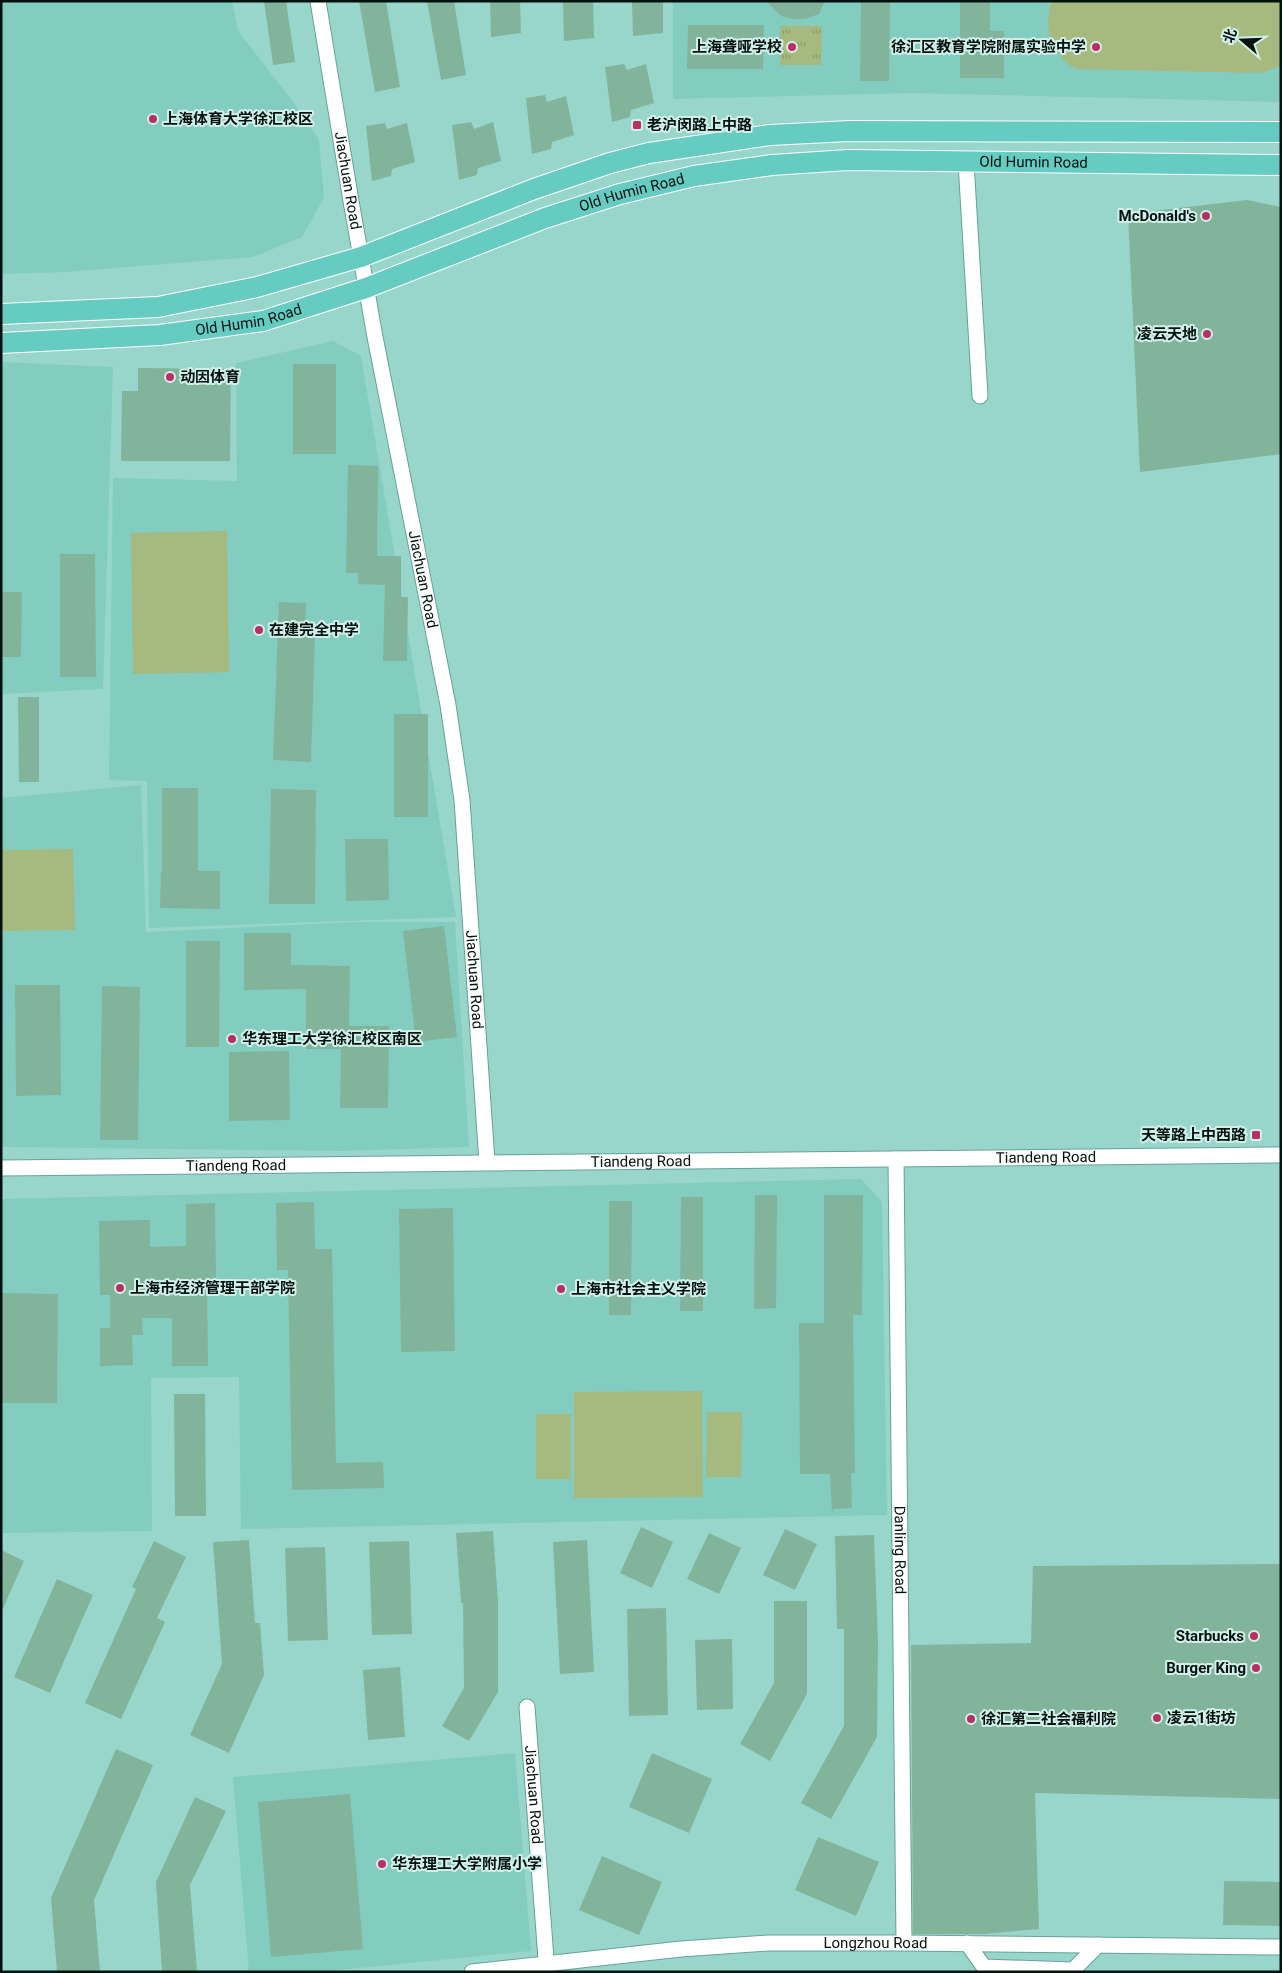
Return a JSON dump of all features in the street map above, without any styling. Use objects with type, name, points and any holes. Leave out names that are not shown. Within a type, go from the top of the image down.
[{"type":"main road","name":"Old Humin Road","points":[[1,314],[158,307],[257,287],[361,257],[534,189],[610,163],[649,153],[770,135],[849,131],[1281,132]]},
{"type":"main road","name":"Old Humin Road","points":[[1,343],[160,335],[263,321],[366,288],[545,218],[620,194],[694,176],[772,165],[848,160],[1281,165]]},
{"type":"street","name":"Jiachuan Road","points":[[318,1],[366,288],[456,752],[462,809],[487,1162]]},
{"type":"street","points":[[966,162],[980,396]]},
{"type":"street","name":"Tiandeng Road","points":[[1,1168],[1281,1155]]},
{"type":"street","name":"Danling Road","points":[[896,1159],[904,1942]]},
{"type":"street","name":"Jiachuan Road","points":[[527,1707],[547,1968]]},
{"type":"street","name":"Longzhou Road","points":[[472,1972],[547,1968],[726,1945],[801,1942],[1281,1947]]},
{"type":"street","points":[[967,1943],[984,1967],[1073,1970],[1098,1945]]},
{"type":"shaded area","name":"上海体育大学徐汇校区","points":[[1,1],[232,1],[238,31],[291,99],[319,140],[324,198],[302,237],[253,257],[65,272],[1,274]]},
{"type":"shaded area","name":"徐汇区教育学院附属实验中学","points":[[673,1],[1281,1],[1281,102],[911,93],[673,99]]},
{"type":"shaded area","name":"在建完全中学","points":[[333,341],[361,356],[456,917],[149,928],[147,781],[109,780],[113,478],[237,481],[236,363]]},
{"type":"shaded area","points":[[1,362],[113,367],[103,689],[1,694]]},
{"type":"shaded area","name":"华东理工大学徐汇校区南区","points":[[141,785],[146,932],[356,922],[455,922],[469,1147],[341,1151],[1,1147],[1,798]]},
{"type":"shaded area","name":"上海市社会主义学院","points":[[861,1179],[882,1202],[887,1515],[241,1529],[239,1377],[151,1378],[152,1531],[1,1533],[1,1199]]},
{"type":"shaded area","name":"华东理工大学附属小学","points":[[515,1753],[531,1951],[319,1972],[249,1972],[233,1777]]},
{"type":"green space","points":[[1052,1],[1281,1],[1281,66],[1261,73],[1076,69],[1061,57],[1051,40],[1048,21]]},
{"type":"green space","points":[[780,26],[822,26],[821,65],[780,65]]},
{"type":"green space","points":[[227,531],[229,672],[133,674],[131,533]]},
{"type":"green space","points":[[73,849],[75,930],[1,931],[1,850]]},
{"type":"green space","points":[[702,1391],[703,1497],[574,1498],[574,1392]]},
{"type":"green space","points":[[707,1412],[742,1412],[741,1477],[706,1477]]},
{"type":"green space","points":[[536,1414],[571,1414],[571,1479],[536,1479]]},
{"type":"building","points":[[264,1],[286,1],[295,62],[273,65]]},
{"type":"building","points":[[359,1],[386,1],[400,87],[375,92]]},
{"type":"building","points":[[427,1],[454,1],[466,75],[441,80]]},
{"type":"building","points":[[490,1],[520,1],[521,33],[491,37]]},
{"type":"building","points":[[563,1],[593,1],[594,38],[564,41]]},
{"type":"building","points":[[632,1],[663,1],[663,33],[633,36]]},
{"type":"building","points":[[766,1],[825,1],[819,14],[805,19],[793,19],[781,16]]},
{"type":"building","points":[[861,1],[890,1],[889,81],[860,81]]},
{"type":"building","points":[[960,1],[990,1],[990,31],[1004,31],[1004,78],[960,78]]},
{"type":"building","points":[[688,25],[764,25],[763,69],[687,69]]},
{"type":"building","points":[[624,64],[627,70],[646,64],[654,103],[631,110],[630,117],[612,122],[605,67]]},
{"type":"building","points":[[545,95],[547,102],[566,96],[574,135],[552,142],[551,149],[532,154],[526,98]]},
{"type":"building","points":[[471,122],[474,129],[493,122],[501,161],[478,168],[477,175],[459,180],[452,125]]},
{"type":"building","points":[[385,123],[387,129],[407,123],[415,162],[392,169],[391,176],[372,181],[366,126]]},
{"type":"building","name":"凌云天地","points":[[1247,200],[1281,207],[1281,454],[1140,472],[1128,214]]},
{"type":"building","points":[[293,364],[336,364],[336,454],[293,454]]},
{"type":"building","points":[[138,368],[231,369],[230,461],[121,461],[122,391],[138,391]]},
{"type":"building","points":[[348,465],[378,466],[377,556],[401,556],[401,597],[408,597],[407,661],[383,661],[385,585],[358,584],[358,573],[346,573]]},
{"type":"building","points":[[60,554],[95,554],[96,677],[60,677]]},
{"type":"building","points":[[1,592],[22,592],[21,657],[1,657]]},
{"type":"building","points":[[279,602],[306,603],[305,632],[315,633],[311,762],[273,760]]},
{"type":"building","points":[[18,697],[39,697],[39,782],[19,782]]},
{"type":"building","points":[[394,714],[428,714],[428,817],[394,817]]},
{"type":"building","points":[[162,788],[198,788],[198,871],[220,871],[220,909],[160,908]]},
{"type":"building","points":[[271,789],[316,790],[315,904],[269,904]]},
{"type":"building","points":[[345,839],[388,839],[389,900],[346,901]]},
{"type":"building","points":[[444,926],[457,1037],[416,1042],[403,931]]},
{"type":"building","points":[[244,933],[291,933],[291,965],[350,966],[349,1026],[389,1026],[388,1108],[340,1108],[341,1049],[306,1049],[306,989],[244,990]]},
{"type":"building","points":[[186,941],[220,941],[219,1047],[186,1047]]},
{"type":"building","points":[[15,985],[60,985],[61,1095],[16,1096]]},
{"type":"building","points":[[102,986],[140,987],[138,1140],[100,1140]]},
{"type":"building","points":[[289,1051],[290,1120],[229,1121],[229,1052]]},
{"type":"building","points":[[755,1195],[777,1195],[776,1308],[754,1309]]},
{"type":"building","points":[[824,1195],[863,1195],[862,1315],[853,1315],[855,1473],[851,1473],[852,1508],[834,1508],[832,1512],[830,1474],[800,1474],[799,1323],[824,1323]]},
{"type":"building","points":[[681,1197],[703,1197],[703,1311],[680,1311]]},
{"type":"building","points":[[609,1201],[632,1201],[631,1315],[609,1315]]},
{"type":"building","points":[[314,1202],[315,1249],[332,1249],[336,1463],[383,1462],[384,1488],[292,1490],[288,1270],[277,1270],[276,1203]]},
{"type":"building","points":[[215,1203],[216,1279],[207,1279],[208,1366],[172,1366],[172,1318],[142,1318],[143,1335],[132,1335],[133,1365],[100,1366],[100,1328],[110,1328],[110,1295],[100,1295],[99,1221],[150,1220],[150,1247],[186,1246],[186,1204]]},
{"type":"building","points":[[453,1208],[455,1351],[401,1352],[399,1209]]},
{"type":"building","points":[[1,1293],[58,1294],[57,1403],[1,1403]]},
{"type":"building","points":[[174,1394],[205,1394],[206,1516],[175,1516]]},
{"type":"building","points":[[641,1527],[673,1542],[652,1588],[620,1573]]},
{"type":"building","points":[[785,1529],[817,1544],[795,1590],[763,1575]]},
{"type":"building","points":[[493,1531],[498,1601],[498,1692],[469,1741],[442,1726],[464,1688],[463,1603],[461,1603],[456,1533]]},
{"type":"building","points":[[709,1533],[741,1548],[719,1594],[687,1579]]},
{"type":"building","points":[[874,1535],[878,1642],[877,1737],[831,1819],[801,1803],[844,1726],[844,1629],[837,1629],[835,1536]]},
{"type":"building","points":[[249,1540],[255,1623],[260,1623],[264,1675],[229,1753],[190,1735],[222,1664],[213,1542]]},
{"type":"building","points":[[587,1540],[594,1672],[560,1674],[553,1542]]},
{"type":"building","points":[[154,1541],[186,1557],[157,1618],[165,1622],[121,1719],[85,1703],[136,1589],[132,1587]]},
{"type":"building","points":[[409,1541],[412,1634],[372,1635],[369,1542]]},
{"type":"building","points":[[325,1547],[328,1640],[288,1641],[285,1548]]},
{"type":"building","points":[[1,1550],[24,1561],[1,1613]]},
{"type":"building","name":"凌云1街坊","points":[[1281,1564],[1281,1799],[1035,1793],[1039,1929],[984,1934],[913,1934],[911,1645],[1031,1643],[1033,1566]]},
{"type":"building","points":[[57,1579],[93,1595],[50,1693],[14,1677]]},
{"type":"building","points":[[774,1601],[807,1601],[807,1694],[770,1761],[740,1744],[774,1683]]},
{"type":"building","points":[[666,1608],[668,1715],[629,1716],[627,1609]]},
{"type":"building","points":[[732,1639],[733,1709],[697,1710],[695,1640]]},
{"type":"building","points":[[400,1667],[405,1737],[368,1740],[363,1670]]},
{"type":"building","points":[[116,1749],[153,1765],[94,1900],[100,1972],[57,1972],[51,1898]]},
{"type":"building","points":[[652,1753],[712,1779],[689,1833],[629,1807]]},
{"type":"building","points":[[350,1794],[363,1949],[271,1957],[258,1802]]},
{"type":"building","points":[[195,1797],[226,1811],[190,1885],[197,1972],[162,1972],[156,1882]]},
{"type":"building","points":[[818,1837],[879,1862],[856,1916],[795,1890]]},
{"type":"building","points":[[602,1856],[662,1882],[639,1935],[579,1910]]},
{"type":"building","points":[[1224,1881],[1281,1882],[1281,1926],[1223,1925]]},
{"type":"place","name":"上海聋哑学校","points":[[792,47]]},
{"type":"place","name":"徐汇区教育学院附属实验中学","points":[[1096,47]]},
{"type":"place","name":"上海体育大学徐汇校区","points":[[153,119]]},
{"type":"place","name":"老沪闵路上中路","points":[[637,125]]},
{"type":"place","name":"McDonald's","points":[[1206,216]]},
{"type":"place","name":"凌云天地","points":[[1207,334]]},
{"type":"place","name":"动因体育","points":[[170,377]]},
{"type":"place","name":"在建完全中学","points":[[259,630]]},
{"type":"place","name":"华东理工大学徐汇校区南区","points":[[232,1039]]},
{"type":"place","name":"天等路上中西路","points":[[1256,1135]]},
{"type":"place","name":"上海市经济管理干部学院","points":[[120,1288]]},
{"type":"place","name":"上海市社会主义学院","points":[[561,1289]]},
{"type":"place","name":"Starbucks","points":[[1254,1636]]},
{"type":"place","name":"Burger King","points":[[1256,1668]]},
{"type":"place","name":"凌云1街坊","points":[[1157,1718]]},
{"type":"place","name":"徐汇第二社会福利院","points":[[971,1719]]},
{"type":"place","name":"华东理工大学附属小学","points":[[382,1864]]}]
